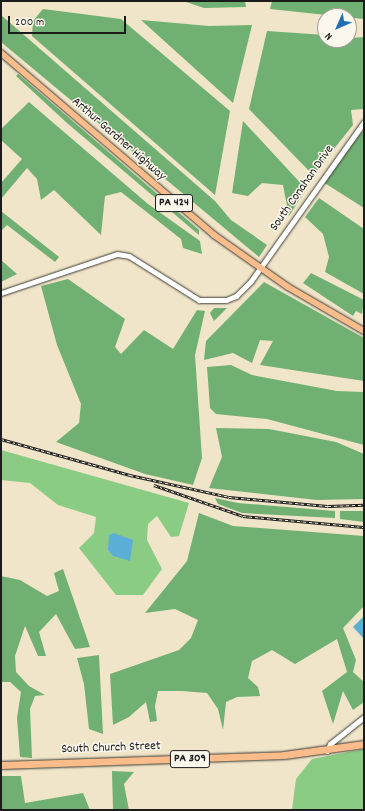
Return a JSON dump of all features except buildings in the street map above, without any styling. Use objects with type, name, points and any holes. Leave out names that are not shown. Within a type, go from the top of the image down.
[{"type":"highway","name":"South Church Street","points":[[1,765],[327,751],[364,744]]},
{"type":"main road","name":"Arthur Gardner Highway","points":[[1,53],[165,195],[260,269],[364,331]]},
{"type":"street","name":"South Conahan Drive","points":[[1,293],[117,254],[129,256],[199,300],[226,300],[236,296],[260,269],[364,122]]},
{"type":"street","points":[[327,751],[330,744],[364,717]]},
{"type":"green space","points":[[183,1],[245,1],[246,7],[204,8]]},
{"type":"green space","points":[[272,1],[364,1],[364,19],[357,18],[357,8],[317,8],[317,14],[270,9]]},
{"type":"green space","points":[[43,9],[121,19],[230,111],[215,195],[32,36],[33,21]]},
{"type":"green space","points":[[1,15],[215,201],[231,220],[267,245],[259,257],[1,42]]},
{"type":"green space","points":[[141,20],[209,26],[252,25],[233,103]]},
{"type":"green space","points":[[267,31],[317,34],[317,48],[357,48],[357,38],[364,37],[364,109],[351,110],[353,125],[313,175],[249,109]]},
{"type":"green space","points":[[18,74],[199,230],[199,235],[67,123],[16,76]]},
{"type":"green space","points":[[29,102],[148,204],[200,241],[202,254],[183,248],[181,239],[121,192],[105,196],[101,235],[54,190],[41,200],[37,179],[27,168],[1,199],[1,183],[22,159],[1,140],[1,129]]},
{"type":"green space","points":[[243,121],[306,189],[289,216],[283,185],[262,183],[248,196],[232,193]]},
{"type":"green space","points":[[362,132],[364,132],[364,208],[323,182]]},
{"type":"green space","points":[[319,198],[364,229],[364,294],[325,272],[329,257],[323,234],[305,217]]},
{"type":"green space","points":[[1,211],[59,257],[55,262],[7,225],[1,231]]},
{"type":"green space","points":[[1,260],[17,274],[1,282]]},
{"type":"green space","points":[[311,273],[364,300],[362,314],[356,311],[353,316],[303,283]]},
{"type":"green space","points":[[68,279],[125,319],[115,347],[121,354],[144,330],[173,349],[197,310],[205,311],[195,355],[202,458],[193,485],[145,474],[56,442],[79,423],[81,404],[57,345],[41,286]]},
{"type":"green space","points":[[264,282],[364,338],[364,381],[260,365],[273,341],[260,340],[252,363],[233,353],[204,360],[206,341]]},
{"type":"green space","points":[[214,308],[227,308],[214,321],[210,313]]},
{"type":"green space","points":[[231,365],[252,375],[337,391],[364,392],[364,445],[267,419],[216,414],[210,408],[207,367]]},
{"type":"green space","points":[[216,428],[269,429],[336,442],[364,454],[364,499],[317,500],[209,488],[222,457]]},
{"type":"green space","points":[[1,450],[189,503],[179,536],[171,537],[157,516],[148,524],[147,540],[162,569],[143,595],[116,595],[79,548],[94,533],[96,517],[58,505],[30,483],[1,480]]},
{"type":"green space","points":[[215,498],[238,503],[335,511],[335,518],[242,513],[218,504]]},
{"type":"green space","points":[[340,511],[364,511],[364,522],[340,519]]},
{"type":"green space","points":[[199,513],[233,526],[364,536],[364,606],[343,628],[356,660],[353,672],[364,682],[364,702],[353,710],[343,691],[333,724],[322,691],[347,672],[337,639],[295,664],[272,650],[252,661],[248,678],[258,687],[260,696],[237,697],[226,702],[223,730],[218,709],[207,693],[182,691],[158,691],[155,706],[157,721],[150,722],[146,702],[129,717],[113,725],[110,674],[179,650],[191,638],[198,620],[175,609],[145,613],[187,561]]},
{"type":"green space","points":[[63,569],[90,647],[75,649],[56,614],[39,632],[46,656],[38,656],[25,626],[15,656],[16,672],[29,686],[45,695],[35,696],[30,709],[32,758],[20,757],[17,718],[21,692],[10,682],[1,682],[1,576],[20,580],[47,596],[59,591],[54,573]]},
{"type":"green space","points":[[99,655],[103,734],[89,729],[84,684],[77,658]]},
{"type":"green space","points":[[364,749],[364,810],[292,810],[296,779],[312,759]]},
{"type":"green space","points":[[112,771],[134,772],[124,784],[129,810],[113,810]]},
{"type":"green space","points":[[1,776],[21,776],[25,803],[83,793],[90,810],[1,810]]},
{"type":"water","points":[[114,533],[133,540],[130,561],[113,556],[108,550],[109,535]]},
{"type":"water","points":[[364,616],[364,639],[353,627]]},
{"type":"railway","points":[[1,439],[130,475],[229,497],[328,506],[364,505]]},
{"type":"railway","points":[[154,485],[243,516],[364,527]]}]
